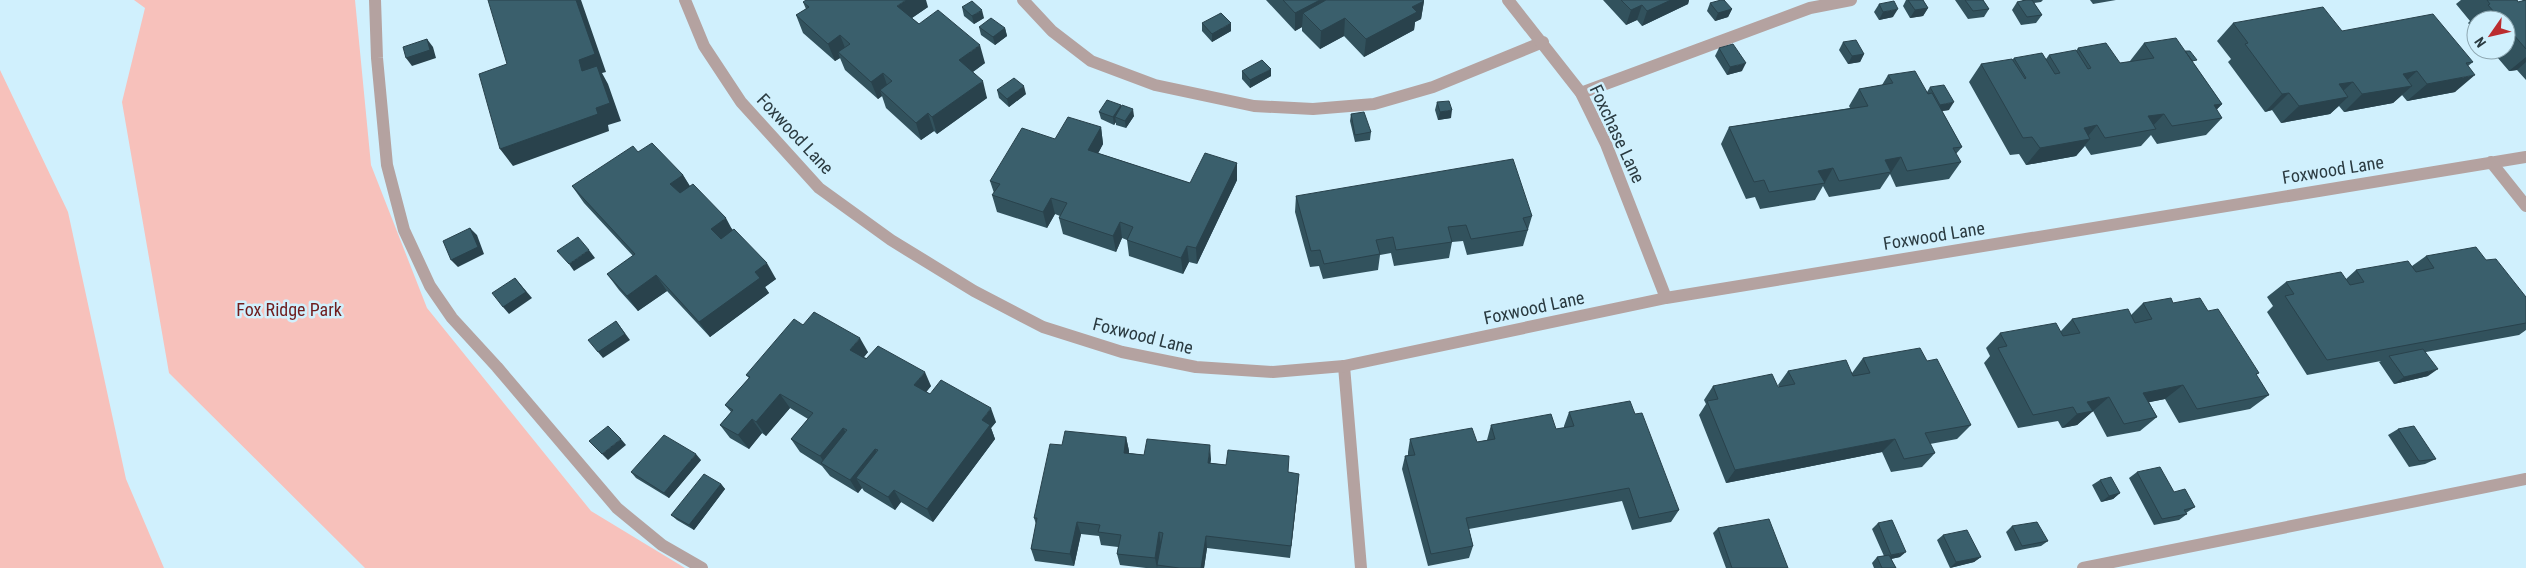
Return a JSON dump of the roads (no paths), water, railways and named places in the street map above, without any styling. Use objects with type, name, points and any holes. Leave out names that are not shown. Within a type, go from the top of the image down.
[{"type":"street","points":[[375,0],[377,58],[387,165],[404,230],[430,286],[452,318],[497,367],[617,508],[662,545],[702,568]]},
{"type":"street","name":"Foxwood Lane","points":[[685,0],[704,46],[741,102],[819,188],[891,240],[974,291],[1043,327],[1122,352],[1196,367],[1273,372],[1344,366],[1666,298],[2526,157]]},
{"type":"street","points":[[1024,0],[1052,30],[1092,62],[1155,85],[1254,106],[1313,109],[1374,104],[1433,87],[1543,42]]},
{"type":"street","name":"Foxchase Lane","points":[[1508,0],[1543,42],[1581,93],[1606,144],[1666,298]]},
{"type":"street","points":[[1581,93],[1807,4],[1851,0]]},
{"type":"street","points":[[2491,162],[2526,206]]},
{"type":"street","points":[[1344,366],[1361,568]]},
{"type":"street","points":[[2082,568],[2526,479]]},
{"type":"park label","name":"Fox Ridge Park","points":[[289,310]]}]
